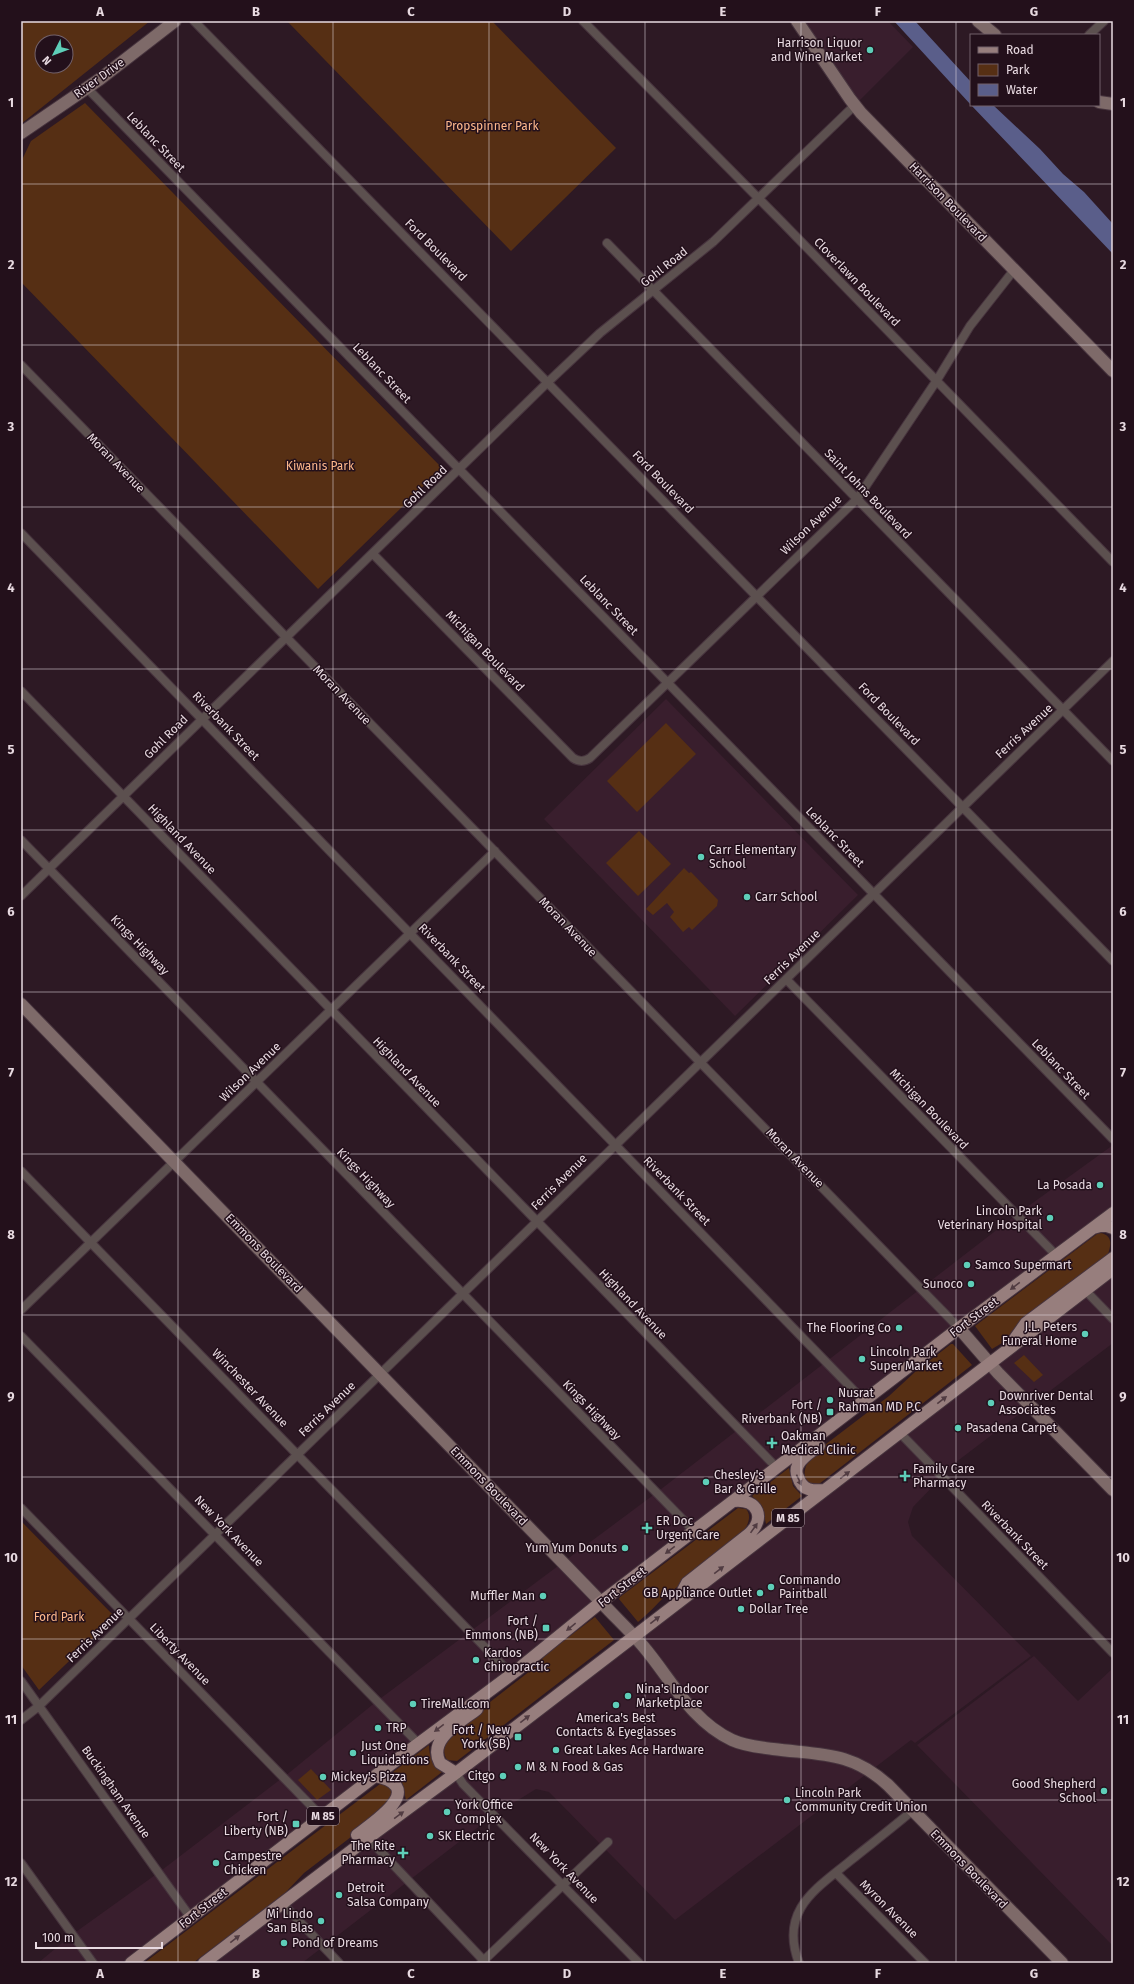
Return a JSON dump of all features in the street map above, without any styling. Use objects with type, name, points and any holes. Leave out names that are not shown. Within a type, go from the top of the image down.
[{"type":"main road","name":"Fort Street","points":[[131,1963],[418,1743],[513,1673],[601,1602],[1113,1212]]},
{"type":"main road","points":[[1091,1228],[1104,1225],[1113,1228]]},
{"type":"main road","points":[[1006,1351],[1026,1323],[1113,1258]]},
{"type":"main road","points":[[875,1392],[866,1408],[810,1453],[799,1464],[797,1474],[799,1481],[802,1486],[813,1494],[825,1490],[1113,1269]]},
{"type":"main road","name":"M 85","points":[[204,1963],[456,1773],[813,1494]]},
{"type":"main road","points":[[676,1602],[687,1584],[749,1534],[757,1524],[758,1515],[755,1507],[748,1501],[734,1501]]},
{"type":"main road","points":[[456,1773],[440,1763],[436,1751],[438,1744],[444,1736],[509,1683],[513,1673]]},
{"type":"main road","points":[[298,1892],[311,1871],[385,1814],[394,1804],[397,1797],[397,1789],[393,1782],[389,1779],[375,1776]]},
{"type":"street","name":"River Drive","points":[[21,133],[87,88],[175,21]]},
{"type":"street","name":"Ford Boulevard","points":[[194,21],[1113,960]]},
{"type":"street","name":"Cloverlawn Boulevard","points":[[583,21],[937,380],[1113,562]]},
{"type":"street","name":"Harrison Boulevard","points":[[797,21],[854,105],[1113,371]]},
{"type":"street","points":[[978,21],[994,34]]},
{"type":"street","points":[[1090,34],[1104,21]]},
{"type":"street","name":"Leblanc Street","points":[[87,88],[1113,1140]]},
{"type":"street","points":[[1100,102],[1113,104]]},
{"type":"street","name":"Gohl Road","points":[[21,896],[286,638],[292,630],[373,554],[548,382],[600,333],[713,242],[854,105]]},
{"type":"street","name":"Saint Johns Boulevard","points":[[607,242],[1113,761]]},
{"type":"street","name":"Wilson Avenue","points":[[581,761],[590,758],[756,595],[857,499],[937,380],[970,326],[1014,270]]},
{"type":"street","name":"Moran Avenue","points":[[21,365],[701,1062],[959,1328],[990,1364],[1113,1490]]},
{"type":"street","name":"Riverbank Street","points":[[21,533],[864,1401]]},
{"type":"street","name":"Michigan Boulevard","points":[[373,554],[573,758],[581,761]]},
{"type":"street","name":"Ferris Avenue","points":[[21,1720],[39,1706],[874,894],[962,806],[1064,711],[1113,661]]},
{"type":"street","name":"Highland Avenue","points":[[21,691],[777,1468]]},
{"type":"street","name":"Kings Highway","points":[[21,840],[694,1531]]},
{"type":"street","name":"Wilson Avenue","points":[[21,1310],[92,1243],[174,1161],[257,1083],[330,1009],[495,851]]},
{"type":"street","name":"Michigan Boulevard","points":[[786,979],[1056,1255]]},
{"type":"street","name":"Emmons Boulevard","points":[[21,1004],[643,1646],[697,1715],[720,1734],[745,1745],[830,1754],[854,1762],[881,1779],[1062,1963]]},
{"type":"street","name":"Winchester Avenue","points":[[21,1171],[513,1673]]},
{"type":"street","points":[[1084,1290],[1113,1319]]},
{"type":"street","name":"New York Avenue","points":[[21,1336],[418,1743]]},
{"type":"street","name":"Riverbank Street","points":[[900,1433],[1113,1653]]},
{"type":"street","name":"Liberty Avenue","points":[[21,1508],[322,1817]]},
{"type":"street","name":"Buckingham Avenue","points":[[21,1681],[191,1918]]},
{"type":"street","name":"New York Avenue","points":[[456,1773],[463,1784],[563,1884],[638,1963]]},
{"type":"street","points":[[799,1963],[795,1948],[794,1935],[800,1909],[812,1891],[912,1811]]},
{"type":"street","points":[[368,1838],[483,1962],[608,1842]]},
{"type":"street","points":[[21,1863],[93,1963]]},
{"type":"street","name":"Myron Avenue","points":[[836,1872],[925,1963]]},
{"type":"street","points":[[282,1904],[339,1963]]},
{"type":"shaded area","points":[[797,21],[888,21],[913,47],[855,105]]},
{"type":"shaded area","name":"Carr Elementary School","points":[[666,699],[858,895],[735,1016],[544,819]]},
{"type":"shaded area","points":[[1113,1145],[1113,1213],[131,1963],[38,1963],[73,1934],[158,1873],[290,1772],[377,1701],[656,1493],[1016,1215]]},
{"type":"shaded area","points":[[1113,1269],[1113,1343],[947,1469],[942,1477],[913,1507],[908,1522],[912,1536],[1031,1656],[915,1743],[911,1740],[675,1920],[549,1792],[536,1789],[494,1815],[302,1963],[204,1963]]},
{"type":"shaded area","points":[[1034,1656],[1078,1701],[1112,1669],[1113,1670],[1113,1946],[917,1745]]},
{"type":"green space","points":[[21,21],[150,21],[21,124]]},
{"type":"green space","name":"Propspinner Park","points":[[287,21],[492,21],[616,148],[511,251]]},
{"type":"green space","name":"Kiwanis Park","points":[[85,103],[442,468],[318,589],[21,282],[21,162],[31,141]]},
{"type":"green space","points":[[666,723],[696,754],[637,812],[607,781]]},
{"type":"green space","points":[[639,831],[671,864],[638,896],[606,863]]},
{"type":"green space","points":[[684,868],[689,873],[691,872],[718,900],[717,906],[692,930],[689,927],[683,932],[670,917],[674,912],[667,903],[653,915],[646,909]]},
{"type":"green space","points":[[1101,1233],[1108,1236],[1110,1241],[1108,1254],[1023,1322],[1002,1343],[992,1349],[975,1326],[1097,1234]]},
{"type":"green space","points":[[953,1344],[972,1365],[819,1484],[814,1485],[806,1482],[806,1467],[813,1454],[889,1396],[915,1372]]},
{"type":"green space","points":[[1024,1355],[1043,1375],[1034,1382],[1014,1363]]},
{"type":"green space","points":[[789,1468],[793,1486],[802,1496],[766,1524],[762,1506],[752,1496]]},
{"type":"green space","points":[[738,1508],[746,1509],[749,1519],[744,1530],[733,1543],[703,1569],[665,1596],[638,1622],[619,1599],[620,1597]]},
{"type":"green space","name":"Ford Park","points":[[21,1521],[115,1617],[39,1690],[21,1665]]},
{"type":"green space","points":[[595,1617],[614,1640],[457,1761],[447,1760],[444,1748],[454,1730],[530,1671],[550,1651]]},
{"type":"green space","points":[[429,1745],[432,1760],[442,1772],[406,1800],[401,1779],[393,1772]]},
{"type":"green space","points":[[311,1769],[331,1790],[317,1800],[298,1780]]},
{"type":"green space","points":[[380,1784],[384,1784],[391,1790],[391,1796],[381,1814],[304,1873],[285,1893],[193,1963],[144,1963]]},
{"type":"water","points":[[894,21],[915,21],[970,81],[970,104]]},
{"type":"water","points":[[972,106],[994,106],[1040,149],[1063,174],[1084,192],[1113,224],[1113,254]]},
{"type":"place","name":"Harrison Liquor and Wine Market","points":[[870,50]]},
{"type":"place","name":"Carr Elementary School","points":[[701,857]]},
{"type":"place","name":"Carr School","points":[[747,897]]},
{"type":"place","name":"La Posada","points":[[1100,1185]]},
{"type":"place","name":"Lincoln Park Veterinary Hospital","points":[[1050,1218]]},
{"type":"place","name":"Samco Supermart","points":[[967,1265]]},
{"type":"place","name":"Sunoco","points":[[971,1284]]},
{"type":"place","name":"The Flooring Co","points":[[899,1328]]},
{"type":"place","name":"J.L. Peters Funeral Home","points":[[1085,1334]]},
{"type":"place","name":"Lincoln Park Super Market","points":[[862,1359]]},
{"type":"place","name":"Nusrat Rahman MD P.C","points":[[830,1400]]},
{"type":"place","name":"Downriver Dental Associates","points":[[991,1403]]},
{"type":"place","name":"Fort / Riverbank (NB)","points":[[830,1412]]},
{"type":"place","name":"Pasadena Carpet","points":[[958,1428]]},
{"type":"place","name":"Oakman Medical Clinic","points":[[772,1443]]},
{"type":"place","name":"Family Care Pharmacy","points":[[905,1476]]},
{"type":"place","name":"Chesley's Bar & Grille","points":[[706,1482]]},
{"type":"place","name":"ER Doc Urgent Care","points":[[647,1528]]},
{"type":"place","name":"Yum Yum Donuts","points":[[625,1548]]},
{"type":"place","name":"Commando Paintball","points":[[771,1587]]},
{"type":"place","name":"GB Appliance Outlet","points":[[760,1593]]},
{"type":"place","name":"Muffler Man","points":[[543,1596]]},
{"type":"place","name":"Dollar Tree","points":[[741,1609]]},
{"type":"place","name":"Fort / Emmons (NB)","points":[[546,1628]]},
{"type":"place","name":"Kardos Chiropractic","points":[[476,1660]]},
{"type":"place","name":"Nina's Indoor Marketplace","points":[[628,1696]]},
{"type":"place","name":"TireMall.com","points":[[413,1704]]},
{"type":"place","name":"America's Best Contacts & Eyeglasses","points":[[616,1705]]},
{"type":"place","name":"TRP","points":[[378,1728]]},
{"type":"place","name":"Fort / New York (SB)","points":[[518,1737]]},
{"type":"place","name":"Great Lakes Ace Hardware","points":[[556,1750]]},
{"type":"place","name":"Just One Liquidations","points":[[353,1753]]},
{"type":"place","name":"M & N Food & Gas","points":[[518,1767]]},
{"type":"place","name":"Citgo","points":[[503,1776]]},
{"type":"place","name":"Mickey's Pizza","points":[[323,1777]]},
{"type":"place","name":"Good Shepherd School","points":[[1104,1791]]},
{"type":"place","name":"Lincoln Park Community Credit Union","points":[[787,1800]]},
{"type":"place","name":"York Office Complex","points":[[447,1812]]},
{"type":"place","name":"Fort / Liberty (NB)","points":[[296,1824]]},
{"type":"place","name":"SK Electric","points":[[430,1836]]},
{"type":"place","name":"The Rite Pharmacy","points":[[403,1853]]},
{"type":"place","name":"Campestre Chicken","points":[[216,1863]]},
{"type":"place","name":"Detroit Salsa Company","points":[[339,1895]]},
{"type":"place","name":"Mi Lindo San Blas","points":[[321,1921]]},
{"type":"place","name":"Pond of Dreams","points":[[284,1943]]}]
